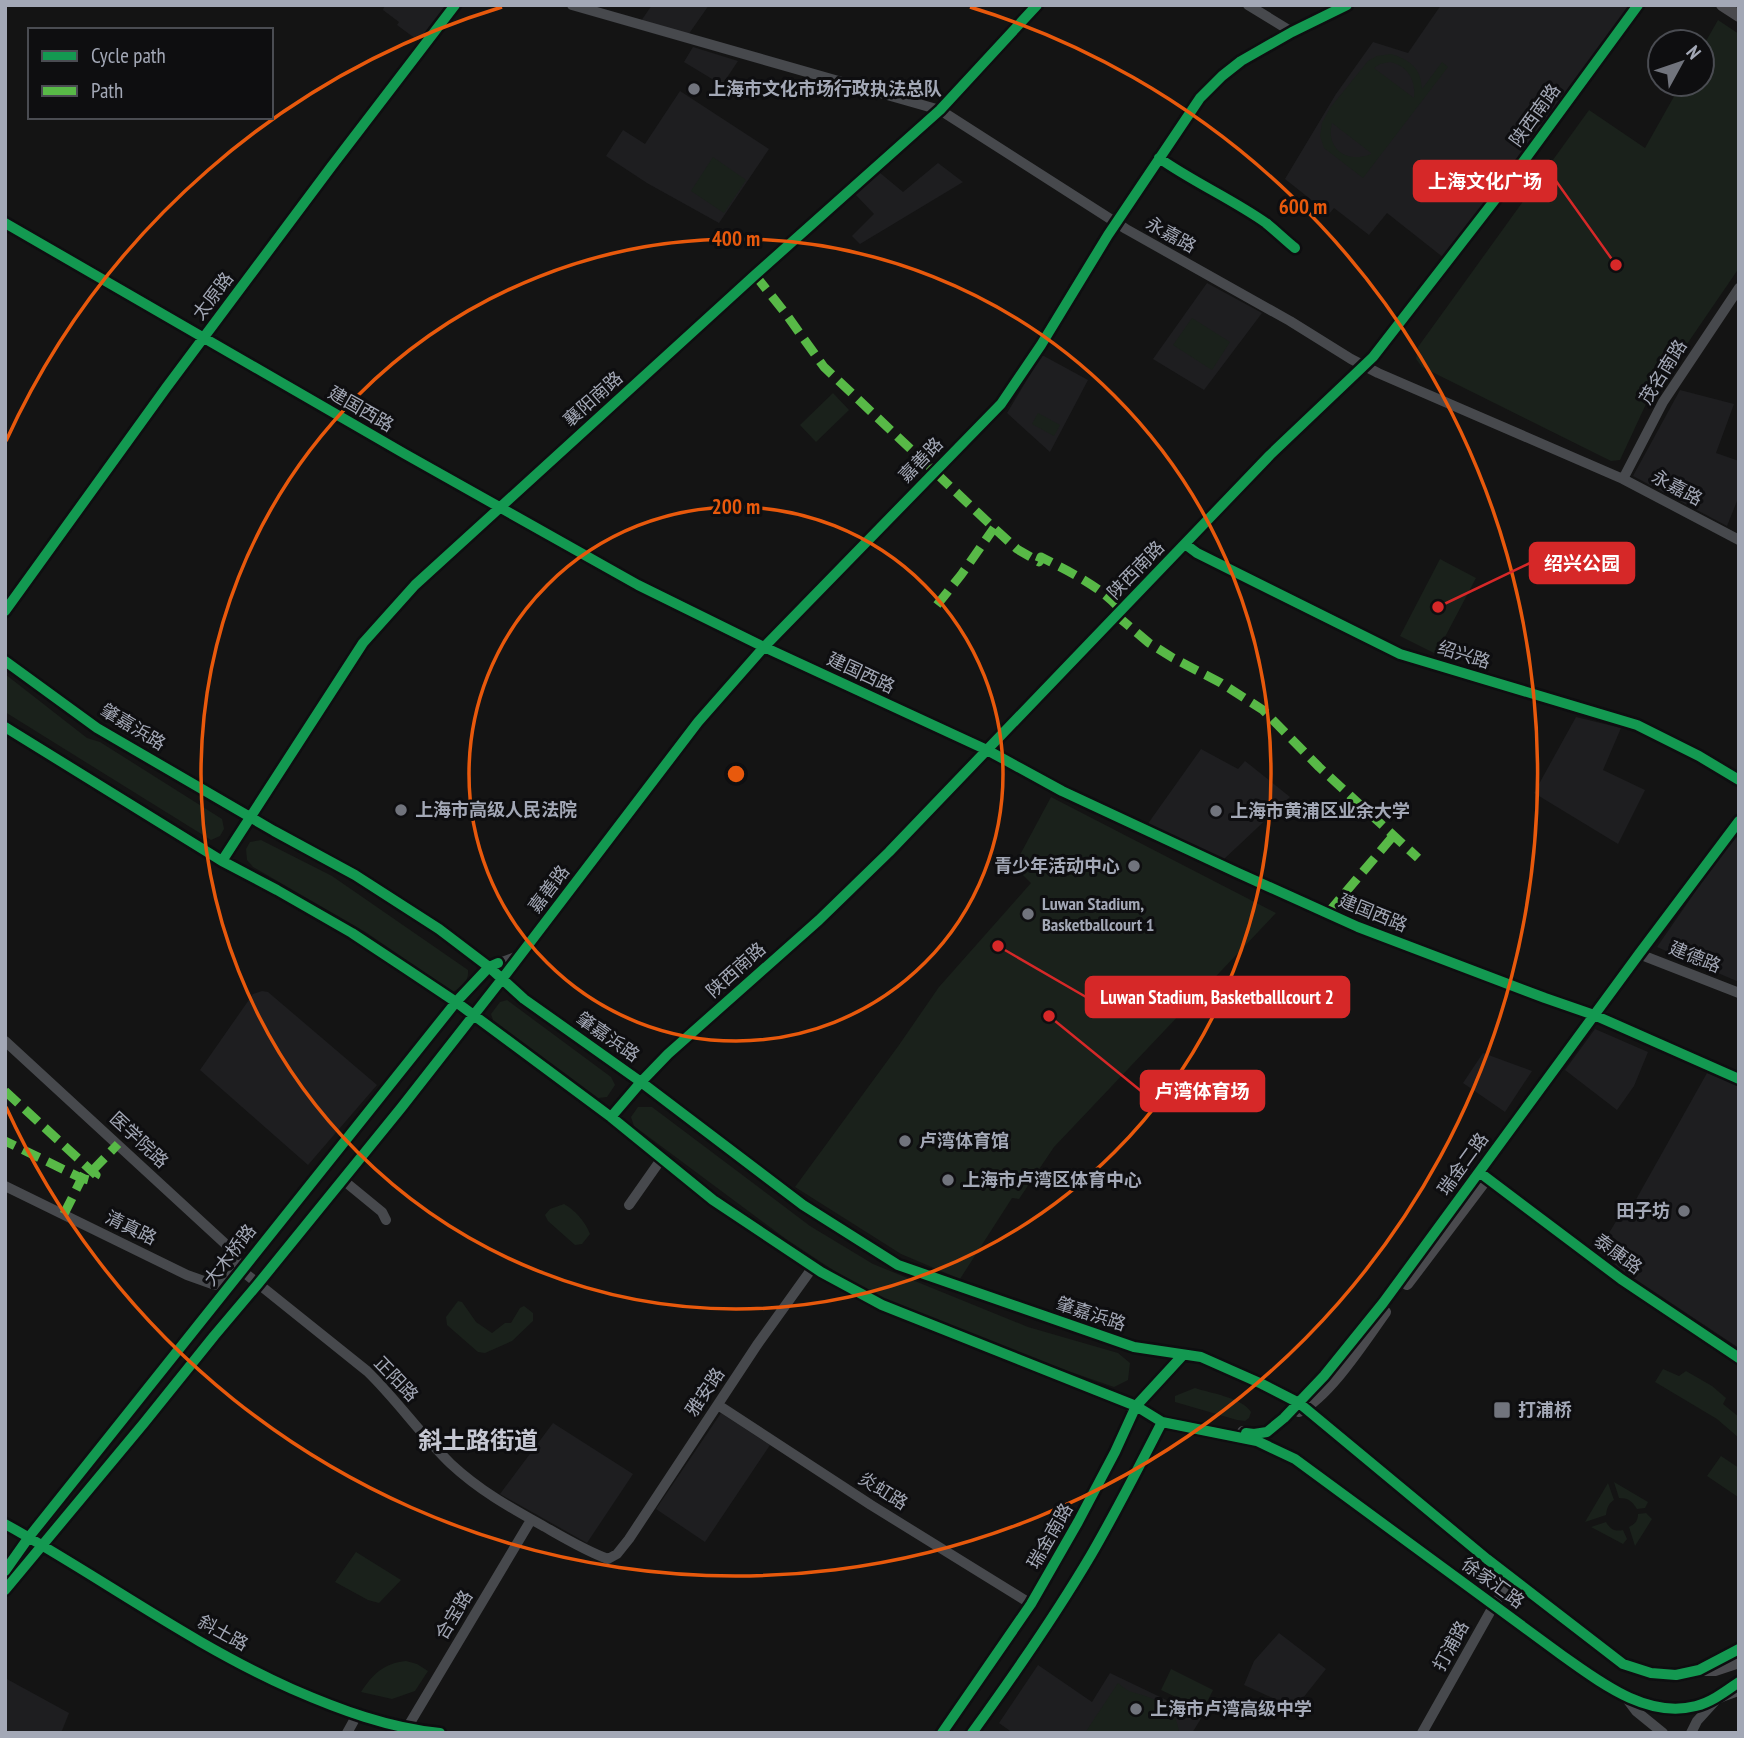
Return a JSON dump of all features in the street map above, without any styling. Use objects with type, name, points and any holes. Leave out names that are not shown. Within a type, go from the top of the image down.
[{"type":"main road","name":"陕西南路","points":[[611,1116],[668,1054],[819,920],[890,852],[1270,455],[1373,357],[1501,192],[1638,5]]},
{"type":"main road","points":[[1722,5],[1739,16]]},
{"type":"main road","name":"肇嘉浜路","points":[[5,661],[97,728],[355,875],[439,929],[489,967],[524,999],[641,1082],[803,1205],[898,1265],[1134,1347],[1201,1357],[1302,1405]]},
{"type":"main road","points":[[5,727],[222,861],[352,933],[456,1002],[611,1116],[713,1200],[813,1267],[882,1305],[1136,1406],[1162,1422],[1093,1552],[1009,1682],[972,1733]]},
{"type":"main road","name":"瑞金二路","points":[[1162,1422],[1254,1434],[1267,1432],[1327,1390],[1483,1175],[1594,1015],[1739,821]]},
{"type":"main road","name":"瑞金南路","points":[[942,1733],[1031,1604],[1078,1522],[1136,1406],[1184,1355]]},
{"type":"main road","name":"徐家汇路","points":[[1302,1405],[1512,1578],[1623,1664],[1651,1673],[1676,1675],[1715,1670],[1739,1662]]},
{"type":"main road","name":"徐家汇路","points":[[1162,1422],[1257,1441],[1295,1459],[1594,1677],[1624,1695],[1650,1705],[1674,1708],[1696,1706],[1721,1695],[1739,1691]]},
{"type":"main road","name":"斜土路","points":[[5,1524],[231,1659],[307,1696],[405,1730],[440,1733]]},
{"type":"main road","name":"徐家汇路","points":[[1699,1670],[1739,1649]]},
{"type":"main road","name":"徐家汇路","points":[[1721,1695],[1739,1682]]},
{"type":"street","name":"太原路","points":[[5,611],[203,338],[455,5]]},
{"type":"street","name":"永嘉路","points":[[572,5],[940,110],[1116,223],[1364,366],[1623,479],[1739,540]]},
{"type":"street","name":"襄阳南路","points":[[222,861],[329,693],[373,631],[415,585],[940,110],[1037,5]]},
{"type":"street","points":[[1248,5],[1292,32]]},
{"type":"street","name":"嘉善路","points":[[502,979],[698,723],[764,647],[1001,404],[1041,345],[1116,223],[1205,92],[1241,61],[1347,5]]},
{"type":"street","name":"建国西路","points":[[5,223],[638,585],[1236,872],[1348,922],[1545,999],[1594,1015],[1739,1079]]},
{"type":"street","name":"茂名南路","points":[[1623,479],[1663,402],[1739,288]]},
{"type":"street","name":"绍兴路","points":[[1185,544],[1197,553],[1400,654],[1637,725],[1699,756],[1739,780]]},
{"type":"street","name":"建德路","points":[[1639,954],[1739,993]]},
{"type":"street","points":[[489,967],[521,955]]},
{"type":"street","name":"大木桥路","points":[[5,1571],[241,1270],[456,1002],[489,967]]},
{"type":"street","points":[[5,1590],[343,1180],[502,979]]},
{"type":"street","name":"医学院路","points":[[5,1041],[232,1250],[241,1270]]},
{"type":"street","points":[[629,1205],[662,1158]]},
{"type":"street","name":"泰康路","points":[[1483,1175],[1621,1279],[1739,1358]]},
{"type":"street","points":[[343,1180],[382,1212],[386,1220]]},
{"type":"street","name":"清真路","points":[[5,1186],[206,1282],[215,1285],[241,1270]]},
{"type":"street","name":"雅安路","points":[[629,1539],[757,1345],[813,1267]]},
{"type":"street","name":"正阳路","points":[[241,1270],[367,1371],[458,1469],[501,1503],[590,1553],[608,1559],[617,1554],[629,1539]]},
{"type":"street","name":"炎虹路","points":[[718,1405],[871,1505],[1031,1604]]},
{"type":"street","name":"合宝路","points":[[405,1730],[531,1520]]},
{"type":"street","name":"打浦路","points":[[1422,1733],[1512,1578]]},
{"type":"street","points":[[1624,1695],[1636,1711],[1663,1733]]},
{"type":"street","points":[[1691,1733],[1697,1721],[1721,1695]]},
{"type":"street","points":[[346,1733],[357,1715]]},
{"type":"shaded area","points":[[385,5],[448,5],[420,42],[397,25],[399,22],[383,10]]},
{"type":"shaded area","points":[[652,5],[709,5],[688,35],[641,21]]},
{"type":"shaded area","points":[[1441,5],[1631,5],[1444,258],[1387,213],[1369,235],[1334,208],[1329,214],[1285,179],[1336,94],[1373,42],[1408,53]]},
{"type":"shaded area","points":[[1718,20],[1739,34],[1739,268],[1646,404],[1620,460],[1611,461],[1422,367],[1416,359],[1418,347],[1589,110],[1645,148],[1673,98],[1716,98],[1716,28],[1713,28]]},
{"type":"shaded area","points":[[693,47],[738,61],[722,85],[684,62]]},
{"type":"shaded area","points":[[1391,54],[1409,62],[1417,70],[1422,89],[1442,62],[1448,67],[1363,178],[1324,148],[1320,136],[1322,123],[1330,108],[1368,61],[1377,56]],"holes":[[[1390,62],[1402,67],[1410,75],[1414,85],[1414,98],[1374,68]],[[1332,123],[1371,153],[1371,154],[1354,157],[1340,152],[1332,140]]]},
{"type":"shaded area","points":[[680,91],[769,149],[719,223],[647,183],[606,156],[623,130],[645,144]]},
{"type":"shaded area","points":[[713,157],[746,180],[724,213],[691,191]]},
{"type":"shaded area","points":[[938,163],[963,182],[860,244],[852,236],[874,214],[854,193],[879,172],[903,192]]},
{"type":"shaded area","points":[[1207,283],[1262,313],[1204,390],[1153,359]]},
{"type":"shaded area","points":[[1192,318],[1230,342],[1212,370],[1173,345]]},
{"type":"shaded area","points":[[1042,355],[1088,380],[1050,452],[1007,413]]},
{"type":"shaded area","points":[[1680,390],[1734,404],[1716,453],[1739,461],[1739,496],[1727,526],[1633,476]]},
{"type":"shaded area","points":[[833,393],[849,410],[816,442],[800,425]]},
{"type":"shaded area","points":[[1038,413],[1060,425],[1054,436],[1032,424]]},
{"type":"shaded area","points":[[1440,559],[1476,578],[1436,654],[1400,636]]},
{"type":"shaded area","points":[[5,674],[87,738],[100,742],[222,819],[224,829],[220,836],[211,840],[5,712]]},
{"type":"shaded area","points":[[1576,717],[1621,728],[1603,770],[1645,790],[1618,844],[1534,793]]},
{"type":"shaded area","name":"上海市黄浦区业余大学","points":[[1201,749],[1238,769],[1245,761],[1290,797],[1223,860],[1147,825]]},
{"type":"shaded area","points":[[1051,797],[1276,913],[1054,1147],[1019,1199],[1012,1198],[960,1279],[901,1254],[795,1187],[939,987],[1031,883],[1014,866]]},
{"type":"shaded area","points":[[1739,834],[1739,982],[1657,947],[1713,866]]},
{"type":"shaded area","points":[[261,840],[332,876],[468,970],[466,981],[453,992],[367,933],[253,867],[247,860],[246,849],[250,842]]},
{"type":"shaded area","points":[[268,992],[377,1085],[308,1165],[200,1070],[253,994]]},
{"type":"shaded area","points":[[507,1000],[611,1077],[615,1085],[607,1097],[598,1098],[493,1020],[491,1014],[500,1002]]},
{"type":"shaded area","points":[[1595,1029],[1648,1052],[1634,1086],[1617,1110],[1565,1070]]},
{"type":"shaded area","points":[[1483,1053],[1532,1071],[1505,1112],[1463,1083]]},
{"type":"shaded area","name":"田子坊","points":[[1707,1073],[1739,1086],[1739,1348],[1623,1271],[1598,1251],[1623,1210],[1629,1212]]},
{"type":"shaded area","points":[[638,1107],[652,1107],[810,1226],[873,1264],[1028,1327],[1118,1353],[1130,1363],[1128,1380],[1114,1387],[1019,1354],[999,1344],[981,1343],[874,1297],[786,1239],[634,1126],[631,1117]]},
{"type":"shaded area","points":[[564,1204],[579,1216],[588,1229],[590,1234],[582,1244],[575,1245],[548,1221],[545,1215],[550,1209]]},
{"type":"shaded area","points":[[458,1301],[462,1302],[476,1322],[492,1333],[505,1323],[511,1323],[524,1306],[533,1313],[533,1321],[512,1341],[485,1353],[478,1352],[447,1325],[446,1317]]},
{"type":"shaded area","points":[[1663,1369],[1679,1376],[1686,1371],[1712,1386],[1726,1398],[1723,1404],[1739,1417],[1739,1438],[1717,1419],[1655,1382]]},
{"type":"shaded area","points":[[1195,1388],[1241,1403],[1251,1412],[1249,1418],[1245,1421],[1237,1420],[1175,1402],[1175,1396]]},
{"type":"shaded area","points":[[721,1413],[770,1445],[705,1542],[656,1509]]},
{"type":"shaded area","points":[[553,1423],[633,1474],[587,1543],[500,1494]]},
{"type":"shaded area","points":[[1721,1456],[1739,1468],[1738,1497],[1707,1476]]},
{"type":"shaded area","points":[[1614,1482],[1648,1502],[1645,1508],[1637,1509],[1630,1500],[1619,1498]]},
{"type":"shaded area","points":[[1608,1483],[1614,1500],[1608,1506],[1606,1515],[1585,1522]]},
{"type":"shaded area","points":[[1646,1513],[1652,1519],[1635,1546],[1629,1527],[1636,1522],[1638,1514]]},
{"type":"shaded area","points":[[1606,1522],[1613,1529],[1623,1530],[1627,1539],[1623,1544],[1591,1527]]},
{"type":"shaded area","points":[[356,1552],[401,1580],[379,1603],[335,1582]]},
{"type":"shaded area","points":[[1279,1633],[1326,1669],[1295,1708],[1244,1685],[1254,1661]]},
{"type":"shaded area","points":[[406,1661],[428,1671],[415,1691],[392,1699],[361,1692],[380,1670]]},
{"type":"shaded area","points":[[1038,1665],[1092,1702],[1110,1673],[1202,1717],[1192,1733],[1013,1733],[999,1723]]},
{"type":"shaded area","points":[[1171,1669],[1213,1690],[1203,1710],[1161,1690]]},
{"type":"shaded area","points":[[5,1678],[69,1713],[61,1733],[5,1732]]},
{"type":"shaded area","name":"上海市卢湾高级中学","points":[[1118,1683],[1128,1691],[1149,1697],[1163,1705],[1174,1716],[1179,1733],[1085,1733]]},
{"type":"marked path","points":[[755,275],[824,367],[994,528],[1017,549],[1039,562],[1041,557],[1084,580],[1121,610]]},
{"type":"marked path","points":[[937,605],[994,528]]},
{"type":"marked path","points":[[1116,615],[1149,643],[1263,710],[1319,767],[1418,858]]},
{"type":"marked path","points":[[1328,913],[1394,835]]},
{"type":"marked path","points":[[5,1091],[96,1175],[92,1181],[81,1178],[5,1141]]},
{"type":"marked path","points":[[92,1171],[118,1144]]},
{"type":"marked path","points":[[64,1214],[86,1170]]},
{"type":"cycle path","points":[[5,611],[166,388],[455,5]]},
{"type":"cycle path","points":[[222,861],[363,643],[415,585],[940,110],[1037,5]]},
{"type":"cycle path","points":[[5,1590],[401,1108],[698,722],[764,647],[1001,404],[1041,345],[1108,235],[1200,98],[1241,61],[1347,5]]},
{"type":"cycle path","points":[[611,1117],[668,1054],[819,920],[889,852],[1270,455],[1373,357],[1501,192],[1638,5]]},
{"type":"cycle path","points":[[1159,158],[1253,214],[1295,248]]},
{"type":"cycle path","points":[[5,223],[638,585],[764,647],[987,750],[1062,791],[1358,927],[1594,1015],[1739,1079]]},
{"type":"cycle path","points":[[1185,544],[1197,553],[1400,654],[1637,725],[1699,756],[1739,780]]},
{"type":"cycle path","points":[[5,661],[97,728],[355,875],[439,929],[489,967],[524,999],[641,1082],[803,1205],[898,1265],[1134,1347],[1201,1357],[1299,1403],[1487,1559],[1623,1664],[1651,1673],[1676,1675],[1699,1670],[1739,1649]]},
{"type":"cycle path","points":[[5,727],[222,861],[352,933],[456,1002],[611,1117],[713,1200],[821,1272],[882,1305],[1136,1406],[1162,1422],[1257,1441],[1295,1459],[1592,1677],[1625,1696],[1642,1703],[1678,1709],[1708,1702],[1739,1682]]},
{"type":"cycle path","points":[[1246,1433],[1267,1432],[1284,1418],[1324,1376],[1383,1303],[1739,821]]},
{"type":"cycle path","points":[[5,1571],[29,1537],[456,1002],[489,967],[498,963]]},
{"type":"cycle path","points":[[1479,1172],[1621,1279],[1739,1358]]},
{"type":"cycle path","points":[[942,1733],[1031,1604],[1078,1522],[1136,1406],[1183,1355]]},
{"type":"cycle path","points":[[972,1733],[1077,1578],[1162,1422]]},
{"type":"cycle path","points":[[5,1524],[218,1652],[292,1689],[365,1717],[440,1733]]},
{"type":"place","name":"上海市文化市场行政执法总队","points":[[694,89]]},
{"type":"place","name":"上海文化广场","points":[[1616,265]]},
{"type":"place","name":"绍兴公园","points":[[1438,607]]},
{"type":"place","name":"上海市高级人民法院","points":[[401,810]]},
{"type":"place","name":"上海市黄浦区业余大学","points":[[1216,811]]},
{"type":"place","name":"青少年活动中心","points":[[1134,866]]},
{"type":"place","name":"Luwan Stadium, Basketballcourt 1","points":[[1028,914]]},
{"type":"place","name":"Luwan Stadium, Basketballlcourt 2","points":[[998,946]]},
{"type":"place","name":"卢湾体育场","points":[[1049,1016]]},
{"type":"place","name":"卢湾体育馆","points":[[905,1141]]},
{"type":"place","name":"上海市卢湾区体育中心","points":[[948,1180]]},
{"type":"place","name":"田子坊","points":[[1684,1211]]},
{"type":"place","name":"打浦桥","points":[[1502,1410]]},
{"type":"place","name":"上海市卢湾高级中学","points":[[1136,1709]]},
{"type":"district","name":"斜土路街道","points":[[478,1441]]}]
